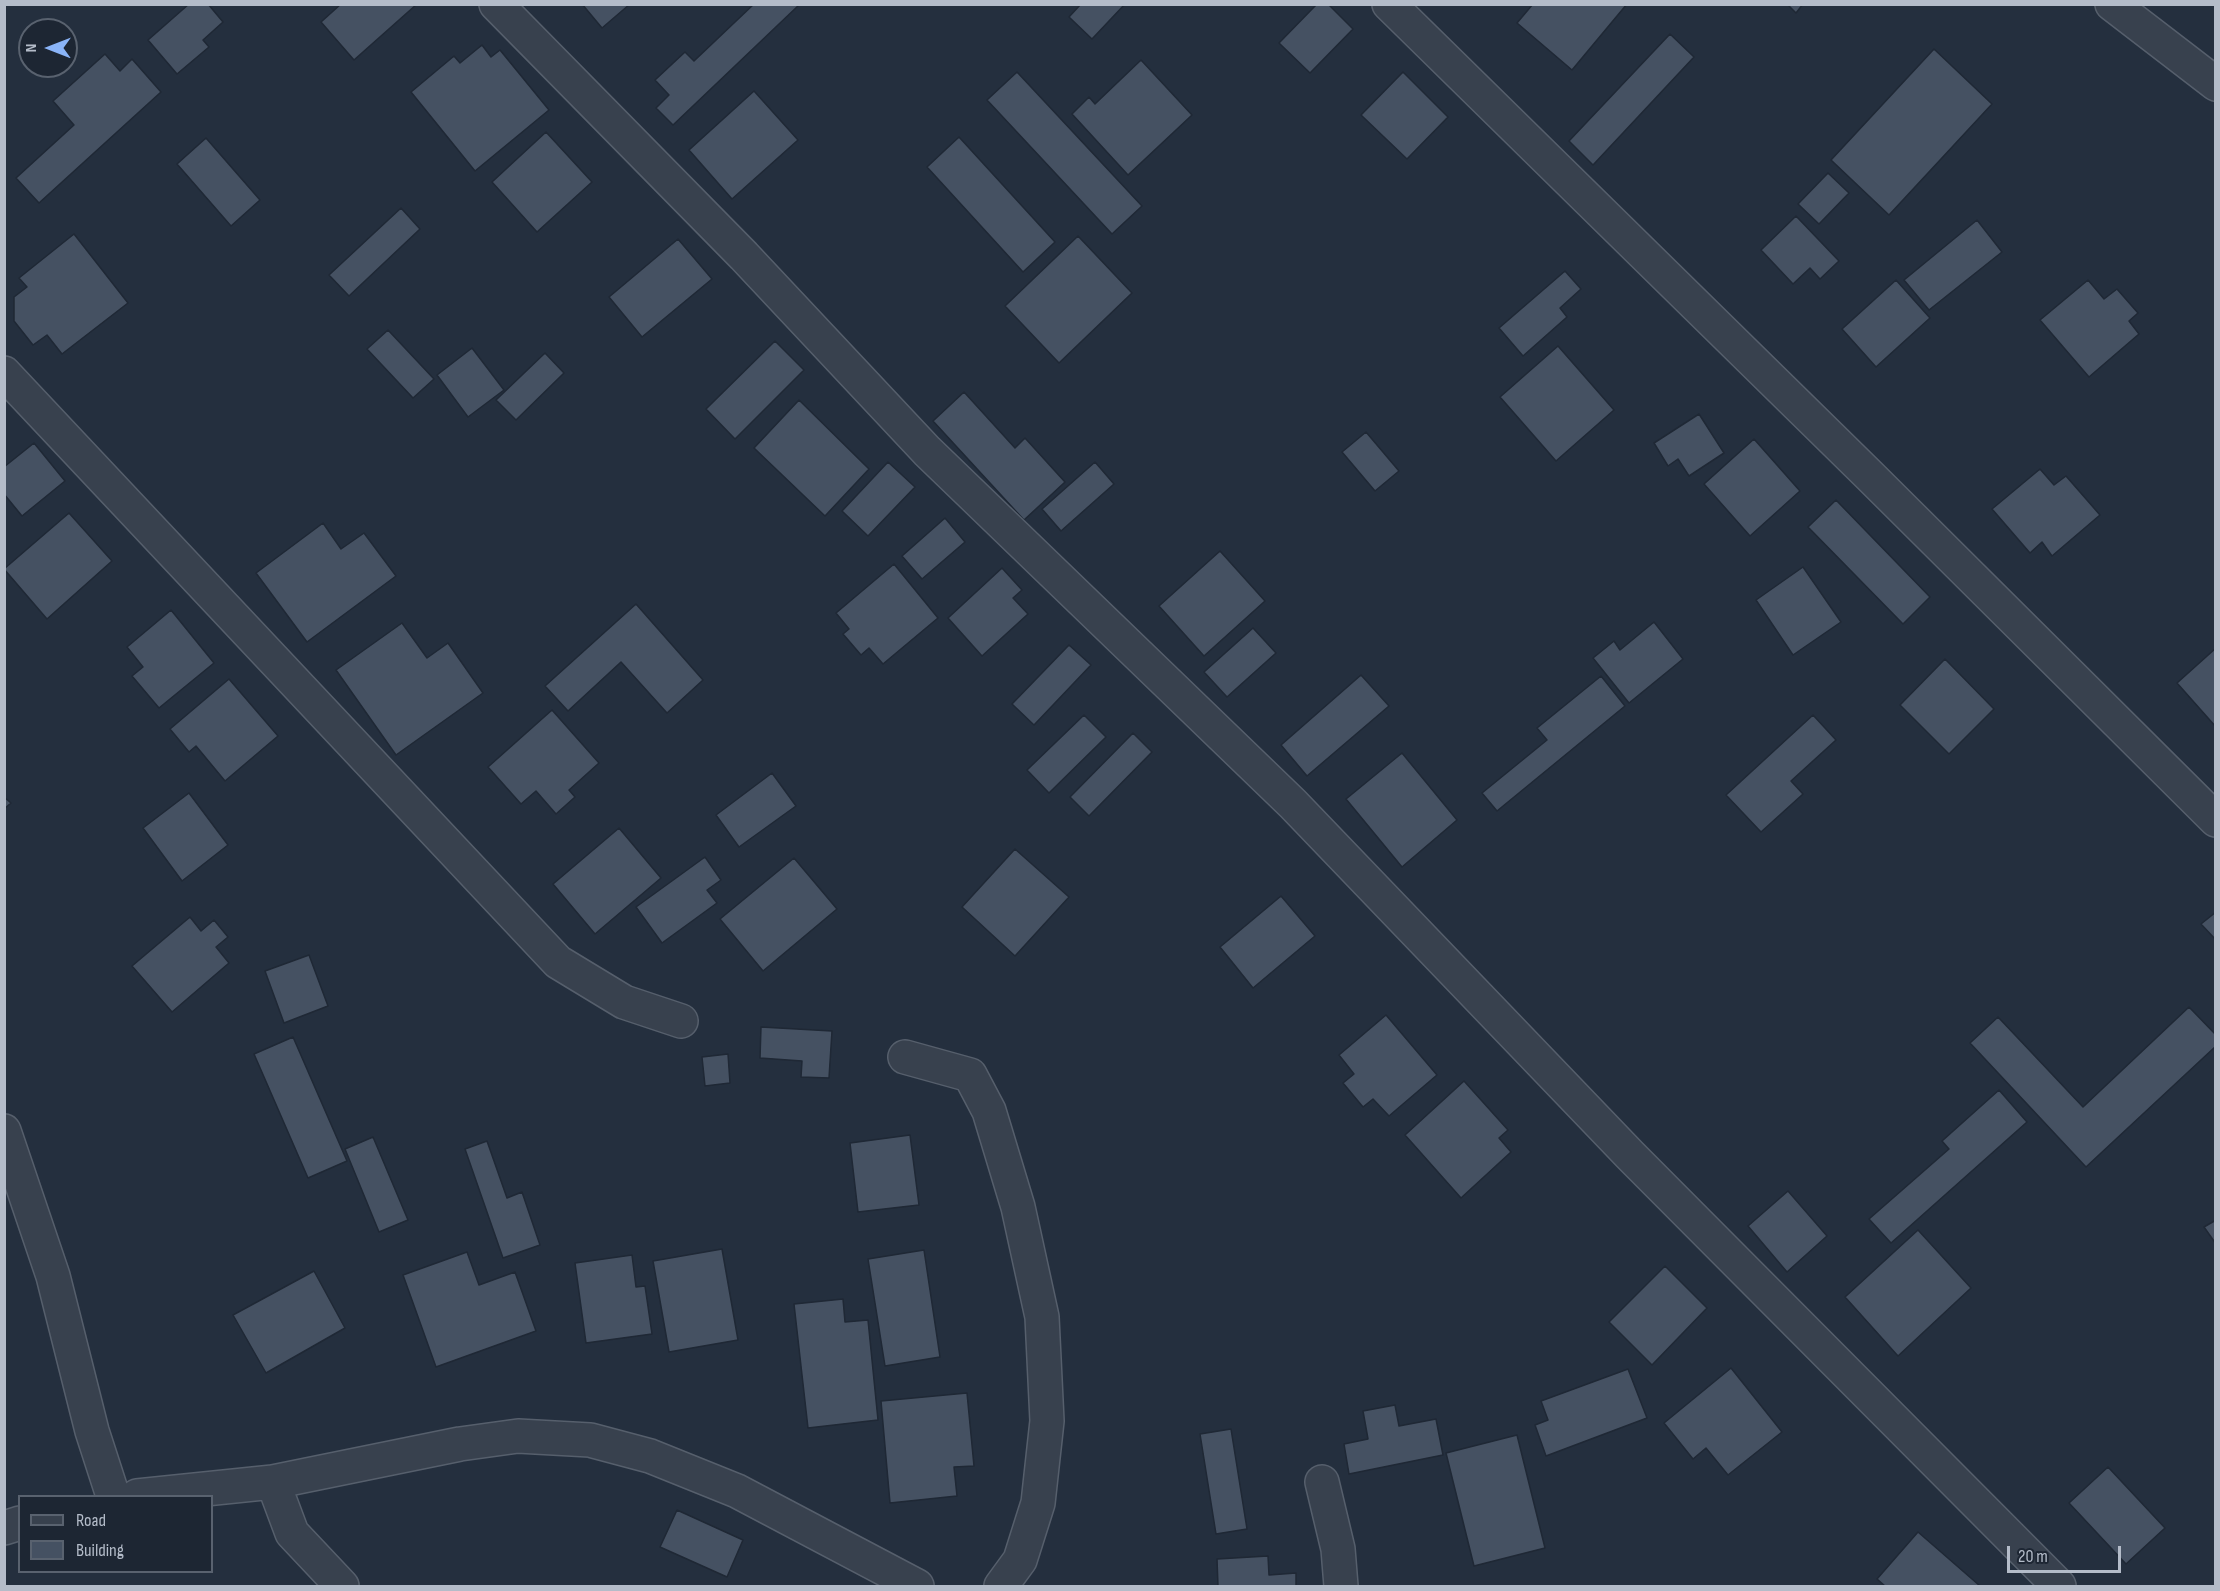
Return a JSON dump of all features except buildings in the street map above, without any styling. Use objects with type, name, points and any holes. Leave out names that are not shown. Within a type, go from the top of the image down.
[{"type":"street","points":[[496,4],[744,256],[927,451],[1293,804],[1630,1155],[2059,1587]]},
{"type":"street","points":[[1389,4],[2216,820]]},
{"type":"street","points":[[2112,4],[2216,84]]},
{"type":"street","points":[[4,373],[558,962],[624,1002],[681,1021]]},
{"type":"street","points":[[905,1057],[970,1075],[989,1111],[1015,1197],[1042,1317],[1047,1421],[1038,1503],[1020,1560],[1001,1587]]},
{"type":"street","points":[[4,1131],[54,1276],[92,1431],[112,1495]]},
{"type":"street","points":[[155,1495],[273,1482],[460,1444],[518,1436],[590,1440],[650,1456],[737,1491],[917,1587]]},
{"type":"street","points":[[273,1482],[292,1533],[342,1587]]},
{"type":"street","points":[[1322,1482],[1338,1549],[1341,1587]]}]
